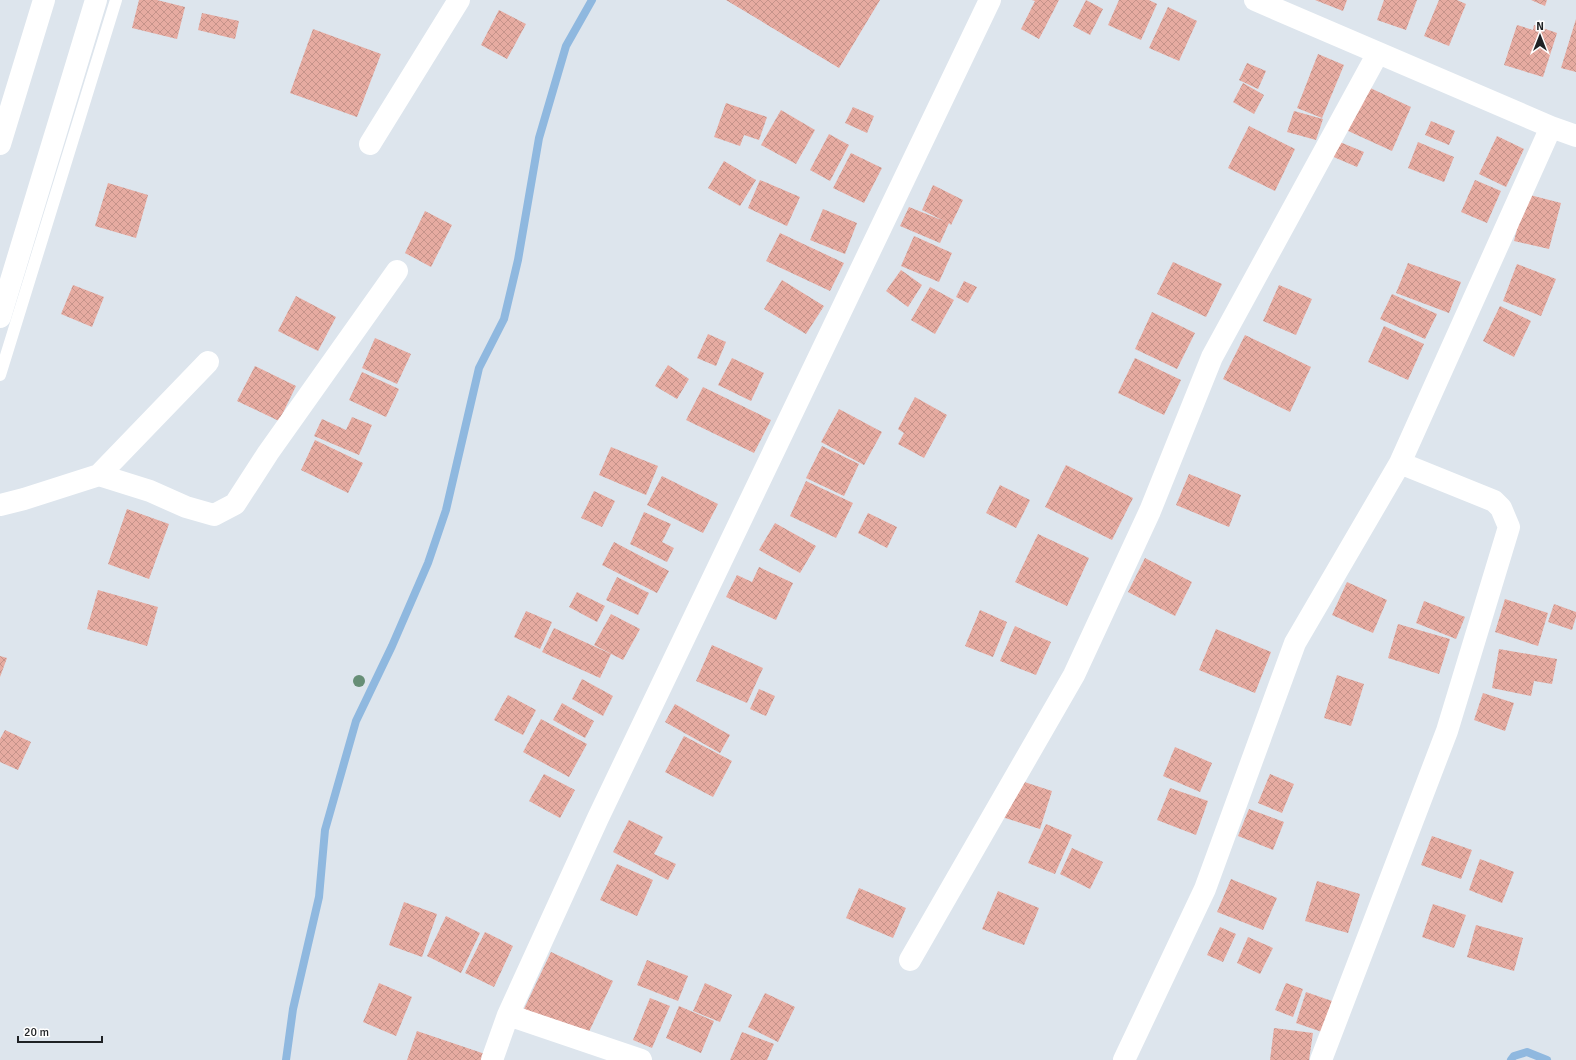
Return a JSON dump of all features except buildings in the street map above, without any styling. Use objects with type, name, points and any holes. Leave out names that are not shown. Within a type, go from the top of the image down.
[{"type":"street","points":[[0,144],[44,0]]},
{"type":"street","points":[[0,316],[96,0]]},
{"type":"street","points":[[370,144],[459,0]]},
{"type":"street","points":[[492,1060],[508,1015],[598,818],[990,0]]},
{"type":"street","points":[[1255,0],[1576,136]]},
{"type":"street","points":[[910,960],[1074,675],[1150,511],[1212,357],[1378,53]]},
{"type":"street","points":[[1124,1060],[1205,889],[1295,643],[1400,463],[1552,127]]},
{"type":"street","points":[[99,475],[150,491],[186,507],[214,515],[235,504],[268,454],[397,271]]},
{"type":"street","points":[[0,505],[24,499],[99,475],[208,362]]},
{"type":"street","points":[[1321,1060],[1447,731],[1509,528],[1501,508],[1494,501],[1400,463]]},
{"type":"street","points":[[508,1015],[641,1060]]},
{"type":"lane","points":[[0,375],[116,0]]},
{"type":"waterway","points":[[286,1060],[293,1009],[319,897],[325,830],[356,721],[392,646],[428,563],[446,510],[479,368],[504,319],[518,260],[539,138],[566,46],[592,0]]},
{"type":"waterway","points":[[1511,1060],[1514,1056],[1527,1052],[1547,1060]]}]
